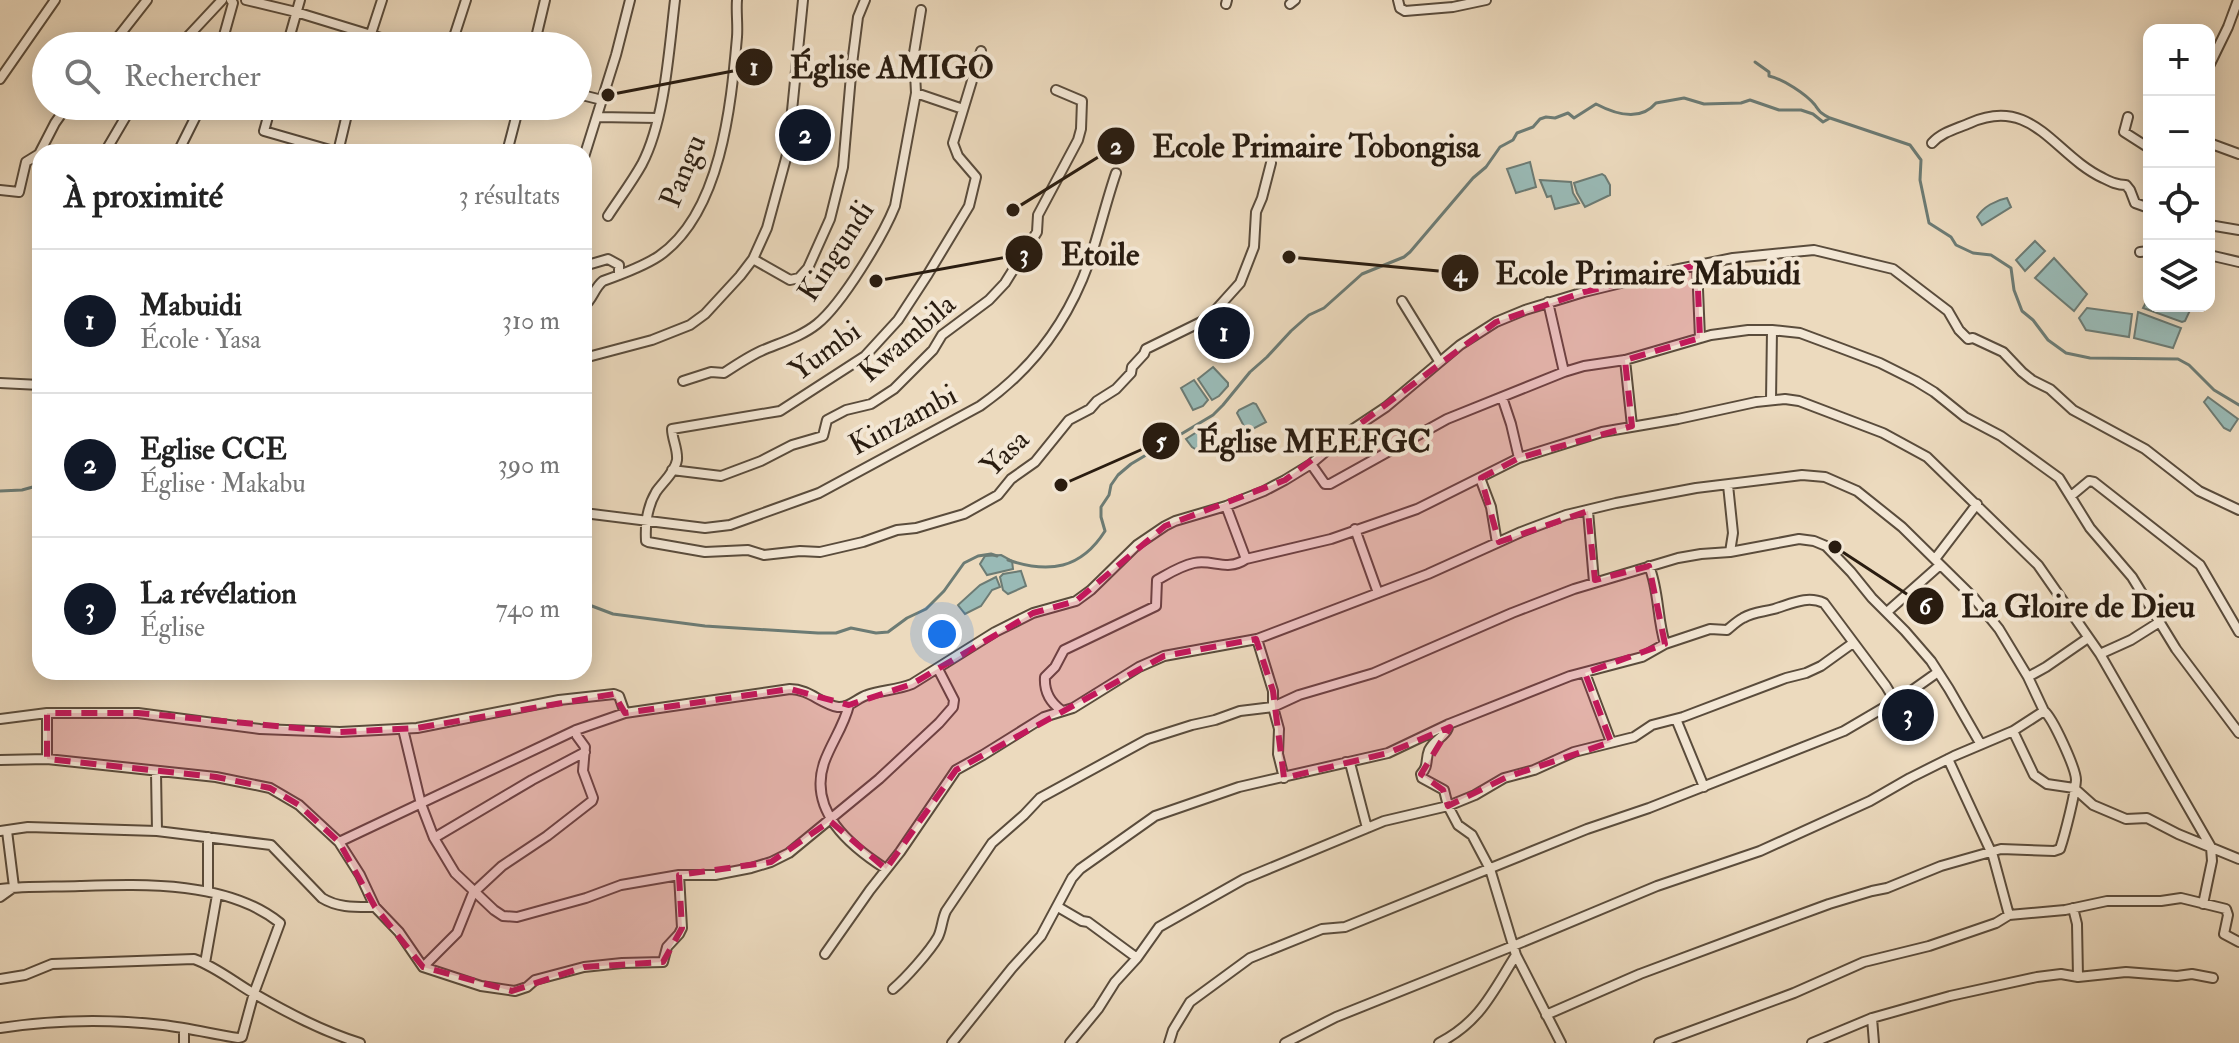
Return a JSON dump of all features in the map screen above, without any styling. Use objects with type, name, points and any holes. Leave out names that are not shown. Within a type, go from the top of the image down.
[{"type":"street","points":[[33,32],[55,0]]},
{"type":"street","points":[[122,32],[147,0]]},
{"type":"street","points":[[192,32],[222,0]]},
{"type":"street","points":[[225,32],[233,3],[231,0]]},
{"type":"street","points":[[246,0],[364,32]]},
{"type":"street","points":[[291,32],[300,0]]},
{"type":"street","points":[[372,32],[382,0]]},
{"type":"street","points":[[456,32],[466,0]]},
{"type":"street","points":[[537,32],[545,0]]},
{"type":"street","points":[[588,144],[630,0]]},
{"type":"street","points":[[608,216],[642,163],[652,139],[672,35],[675,0]]},
{"type":"street","name":"Pangu","points":[[592,297],[603,281],[661,254],[678,238],[707,190],[723,144],[731,97],[737,0]]},
{"type":"street","points":[[592,356],[652,340],[690,325],[705,314],[753,259],[767,228],[788,151],[803,0]]},
{"type":"street","points":[[753,259],[790,280],[799,278],[808,268],[830,219],[843,167],[858,17],[865,0]]},
{"type":"street","points":[[1398,0],[1400,8],[1405,11],[1453,7],[1486,0]]},
{"type":"street","points":[[2215,54],[2238,0]]},
{"type":"street","name":"Kingundi","points":[[683,381],[711,372],[724,373],[753,355],[817,324],[836,303],[882,234],[895,206],[916,93],[914,53],[921,10]]},
{"type":"street","points":[[0,79],[32,33]]},
{"type":"street","name":"Yumbi","points":[[672,470],[677,456],[672,429],[780,411],[865,356],[898,320],[969,206],[976,177],[958,156],[953,143],[981,51]]},
{"type":"street","name":"Kwambila","points":[[672,470],[721,476],[792,445],[823,436],[827,420],[846,410],[871,404],[894,389],[933,350],[942,335],[989,300],[1005,283],[1037,232],[1038,215],[1078,140],[1082,101],[1056,90]]},
{"type":"street","points":[[916,93],[963,109]]},
{"type":"street","points":[[592,98],[602,100]]},
{"type":"street","points":[[1932,143],[1944,133],[1986,117],[2011,116],[2026,120],[2095,174],[2117,185],[2126,185],[2135,203],[2143,206]]},
{"type":"street","points":[[597,117],[657,118]]},
{"type":"street","points":[[2128,117],[2124,132],[2143,144]]},
{"type":"street","points":[[44,144],[57,120]]},
{"type":"street","points":[[110,144],[124,120]]},
{"type":"street","points":[[182,144],[194,120]]},
{"type":"street","points":[[267,120],[264,131],[310,144]]},
{"type":"street","points":[[340,144],[346,120]]},
{"type":"street","points":[[509,144],[515,120]]},
{"type":"street","points":[[2215,145],[2239,154]]},
{"type":"street","points":[[0,190],[19,192],[26,162],[32,158]]},
{"type":"street","name":"Yasa","points":[[645,520],[645,538],[648,542],[705,552],[748,550],[764,555],[825,551],[975,510],[998,495],[1011,479],[1035,462],[1069,420],[1116,389],[1146,349],[1201,322],[1233,293],[1245,274],[1254,247],[1256,212],[1271,163]]},
{"type":"street","name":"Kinzambi","points":[[592,514],[716,528],[819,493],[949,425],[1004,390],[1041,351],[1062,320],[1091,258],[1116,173]]},
{"type":"street","points":[[2215,226],[2239,230]]},
{"type":"street","points":[[339,842],[576,730],[625,713],[790,689],[805,691],[841,707],[871,693],[912,684],[995,632],[1033,613],[1076,601],[1137,545],[1165,526],[1264,491],[1311,464],[1350,431],[1386,407],[1439,361],[1496,322],[1584,292],[1733,258],[1814,250],[1893,269],[1948,311],[1968,339],[1973,338],[2003,352],[2022,372],[2050,389],[2073,410],[2145,449],[2199,491],[2239,510]]},
{"type":"street","points":[[2215,256],[2239,262]]},
{"type":"street","points":[[592,264],[608,259],[613,261],[619,265],[619,275]]},
{"type":"street","points":[[1697,265],[1700,338]]},
{"type":"street","points":[[1402,301],[1439,361]]},
{"type":"street","points":[[1548,302],[1564,372]]},
{"type":"street","points":[[1771,400],[1772,330]]},
{"type":"street","points":[[1311,464],[1325,484],[1330,484],[1447,419],[1564,372],[1740,331],[1800,333],[1880,363],[1916,381],[2059,478],[2090,528],[2132,577],[2158,623],[2239,733]]},
{"type":"street","points":[[1625,360],[1632,426]]},
{"type":"street","points":[[0,383],[32,385]]},
{"type":"street","points":[[1502,397],[1519,458]]},
{"type":"street","points":[[1061,710],[1049,698],[1045,677],[1055,667],[1064,650],[1156,606],[1157,580],[1177,569],[1196,563],[1236,566],[1246,559],[1331,539],[1417,509],[1519,458],[1602,432],[1771,400],[1799,401],[1894,438],[1927,457],[2045,572],[2100,654],[2211,847],[2212,861],[2203,904]]},
{"type":"street","points":[[645,520],[655,493],[672,470]]},
{"type":"street","points":[[825,954],[956,770],[1044,717],[1073,708],[1139,667],[1164,656],[1257,639],[1428,574],[1566,515],[1672,492],[1802,475],[1825,477],[1857,491],[1892,518],[1974,598],[1999,629],[2028,677],[2044,711],[2057,729],[2076,780],[2060,849],[2001,849],[1941,866],[1887,888],[1829,904],[1640,974],[1546,1015]]},
{"type":"street","points":[[1480,478],[1491,507],[1497,543]]},
{"type":"street","points":[[2071,496],[2089,481],[2094,482],[2184,552],[2200,565],[2239,632]]},
{"type":"street","points":[[1728,485],[1733,533],[1730,552]]},
{"type":"street","points":[[1887,612],[1938,562],[1977,504]]},
{"type":"street","points":[[1226,506],[1246,559]]},
{"type":"street","points":[[1588,511],[1594,582]]},
{"type":"street","points":[[1355,529],[1378,593]]},
{"type":"street","points":[[893,989],[939,935],[946,911],[992,843],[1040,798],[1148,739],[1240,711],[1273,707],[1299,695],[1352,681],[1594,582],[1678,558],[1799,539],[1814,541],[1831,550],[1938,672],[1980,743]]},
{"type":"street","points":[[1649,566],[1654,577],[1665,644]]},
{"type":"street","points":[[952,1043],[1041,936],[1080,869],[1155,816],[1239,787],[1388,753],[1449,724],[1570,676],[1642,657],[1665,644],[1710,629],[1727,630],[1759,610],[1795,602],[1809,600],[1824,603],[1895,701]]},
{"type":"street","points":[[2100,654],[2158,623]]},
{"type":"street","points":[[2028,677],[2088,638]]},
{"type":"street","points":[[1257,639],[1273,691],[1273,707],[1279,729],[1278,754],[1284,778]]},
{"type":"street","points":[[1070,1043],[1159,927],[1244,879],[1390,819],[1448,806],[1504,778],[1534,770],[1574,752],[1634,737],[1652,725],[1806,673],[1853,643]]},
{"type":"street","points":[[403,729],[421,804],[434,838],[455,873],[473,893],[503,916],[517,917],[621,885],[679,875],[715,875],[771,862],[789,853],[913,748],[953,707],[954,700],[938,669]]},
{"type":"street","points":[[1169,1043],[1188,1004],[1253,956],[1322,929],[1345,927],[1587,829],[1704,787],[1844,731],[1938,672]]},
{"type":"street","points":[[1585,673],[1611,742]]},
{"type":"street","points":[[0,719],[47,713],[138,713],[260,729],[322,732],[403,729],[559,700],[614,694],[619,696],[625,713]]},
{"type":"street","points":[[849,705],[824,765],[822,796],[830,821],[864,855],[886,869]]},
{"type":"street","points":[[1285,1043],[1336,1017],[1514,951],[1657,886],[1760,851],[1870,801],[1980,743],[2013,731],[2044,711]]},
{"type":"street","points":[[47,713],[47,759]]},
{"type":"street","points":[[1676,719],[1704,787]]},
{"type":"street","points":[[1449,724],[1448,731],[1430,748],[1427,767],[1421,774],[1424,780],[1444,790],[1458,825],[1472,835],[1490,869],[1514,951],[1557,1041]]},
{"type":"street","points":[[423,967],[457,933],[473,893],[502,866],[592,801],[584,773],[585,747],[576,730]]},
{"type":"street","points":[[2013,731],[2034,775],[2047,784],[2074,788],[2093,805],[2126,819],[2147,818],[2239,858]]},
{"type":"street","points":[[434,838],[585,752]]},
{"type":"street","points":[[0,760],[47,759],[216,777],[270,788],[299,805],[339,842],[375,907],[399,932],[423,967],[481,986],[512,991],[527,987],[535,980],[584,967],[661,963],[667,947],[681,931],[679,875]]},
{"type":"street","points":[[1948,759],[1990,852],[2009,915]]},
{"type":"street","points":[[1341,763],[1350,763],[1367,828]]},
{"type":"street","points":[[156,772],[157,831]]},
{"type":"street","points":[[13,887],[4,831],[28,827],[157,831],[271,845],[330,904],[375,907]]},
{"type":"street","points":[[205,963],[212,893],[208,837]]},
{"type":"street","points":[[0,889],[119,884],[212,893],[257,907],[280,923],[254,993],[242,1037],[134,1023],[75,1022],[0,1028]]},
{"type":"street","points":[[0,897],[13,887]]},
{"type":"street","points":[[1659,1043],[1794,993],[1864,962],[1929,946],[1996,923],[2009,915],[2107,901],[2181,898],[2226,909],[2228,915],[2224,934],[2239,942]]},
{"type":"street","points":[[1058,907],[1088,922],[1137,958]]},
{"type":"street","points":[[2073,908],[2077,924],[2078,977]]},
{"type":"street","points":[[1439,1043],[1459,1033],[1477,1016],[1514,951]]},
{"type":"street","points":[[0,979],[25,975],[52,964],[192,959],[205,963],[304,1021],[360,1043]]},
{"type":"street","points":[[1812,1043],[1872,1018],[2012,982],[2061,974],[2078,977],[2126,972],[2177,976],[2192,974],[2213,978]]},
{"type":"street","points":[[1872,1018],[1874,1043]]},
{"type":"street","points":[[184,1030],[184,1043]]},
{"type":"highlighted area","points":[[1697,265],[1700,338],[1625,360],[1632,426],[1519,458],[1481,478],[1499,542],[1588,511],[1595,580],[1649,566],[1665,644],[1585,673],[1611,742],[1507,777],[1448,806],[1443,790],[1421,774],[1450,727],[1388,753],[1284,778],[1273,691],[1256,639],[1164,656],[956,770],[886,869],[830,821],[771,862],[679,875],[682,928],[663,962],[584,967],[512,991],[423,967],[375,907],[339,842],[299,805],[270,788],[216,777],[47,759],[47,713],[138,713],[340,732],[417,728],[614,694],[625,713],[790,689],[849,705],[912,684],[1033,613],[1076,601],[1165,526],[1285,480],[1496,322],[1584,292]]},
{"type":"water","points":[[1530,162],[1536,187],[1516,193],[1507,169]]},
{"type":"water","points":[[1602,174],[1610,185],[1610,195],[1585,207],[1574,183]]},
{"type":"water","points":[[1540,180],[1571,182],[1579,203],[1555,209],[1551,196],[1547,197]]},
{"type":"water","points":[[2007,198],[2011,207],[1982,225],[1977,217],[1980,213],[1990,204]]},
{"type":"water","points":[[2035,241],[2045,251],[2025,271],[2016,260]]},
{"type":"water","points":[[2054,258],[2087,294],[2074,311],[2035,278]]},
{"type":"water","points":[[2087,308],[2132,314],[2129,337],[2086,330],[2079,318]]},
{"type":"water","points":[[2138,312],[2181,328],[2173,348],[2134,338]]},
{"type":"water","points":[[2154,312],[2189,312],[2182,322]]},
{"type":"water","points":[[1213,367],[1228,386],[1212,400],[1198,379]]},
{"type":"water","points":[[1194,380],[1208,400],[1193,410],[1181,388]]},
{"type":"water","points":[[2208,397],[2238,419],[2230,431],[2224,428],[2204,402]]},
{"type":"water","points":[[1253,403],[1266,422],[1247,432],[1237,413]]},
{"type":"water","points":[[1214,421],[1216,438],[1197,450],[1192,447],[1186,439]]},
{"type":"water","points":[[1001,555],[1012,561],[1013,569],[987,575],[980,564],[985,556]]},
{"type":"water","points":[[1021,571],[1026,586],[1008,594],[1003,590],[1000,577]]},
{"type":"water","points":[[996,577],[1000,587],[992,590],[981,606],[965,614],[958,605],[980,585]]},
{"type":"waterway","points":[[1755,62],[1769,72],[1769,76],[1800,92],[1830,118]]},
{"type":"waterway","points":[[1008,560],[1050,567],[1075,561],[1085,554],[1105,531],[1101,507],[1118,475],[1213,415],[1291,331],[1309,315],[1324,308],[1362,274],[1410,252],[1500,147],[1513,140],[1517,133],[1533,127],[1546,117],[1555,118],[1568,113],[1574,118],[1596,104],[1611,111],[1635,114],[1643,113],[1656,103],[1684,98],[1704,104],[1750,100],[1779,110],[1801,110],[1823,122],[1830,118],[1910,145],[1921,160],[1920,180],[1929,223],[1951,237],[1956,245],[1973,253],[1991,255],[2011,268],[2014,290],[2022,311],[2048,340],[2066,353],[2090,358],[2178,359],[2189,365],[2214,390],[2239,405]]},
{"type":"waterway","points":[[0,491],[32,487]]},
{"type":"waterway","points":[[592,606],[613,614],[705,626],[818,633],[836,633],[851,628],[888,632],[926,609],[944,591],[964,563],[978,556],[997,556]]},
{"type":"place","name":"Église AMIGO","points":[[608,95]]},
{"type":"place","name":"Eglise CCE","points":[[805,135]]},
{"type":"place","name":"Ecole Primaire Tobongisa","points":[[1013,210]]},
{"type":"place","name":"Ecole Primaire Mabuidi","points":[[1289,257]]},
{"type":"place","name":"Etoile","points":[[876,281]]},
{"type":"place","name":"Mabuidi","points":[[1224,333]]},
{"type":"place","name":"Église MEEFGC","points":[[1061,485]]},
{"type":"place","name":"La Gloire de Dieu","points":[[1835,547]]},
{"type":"place","name":"La révélation","points":[[1908,715]]}]
